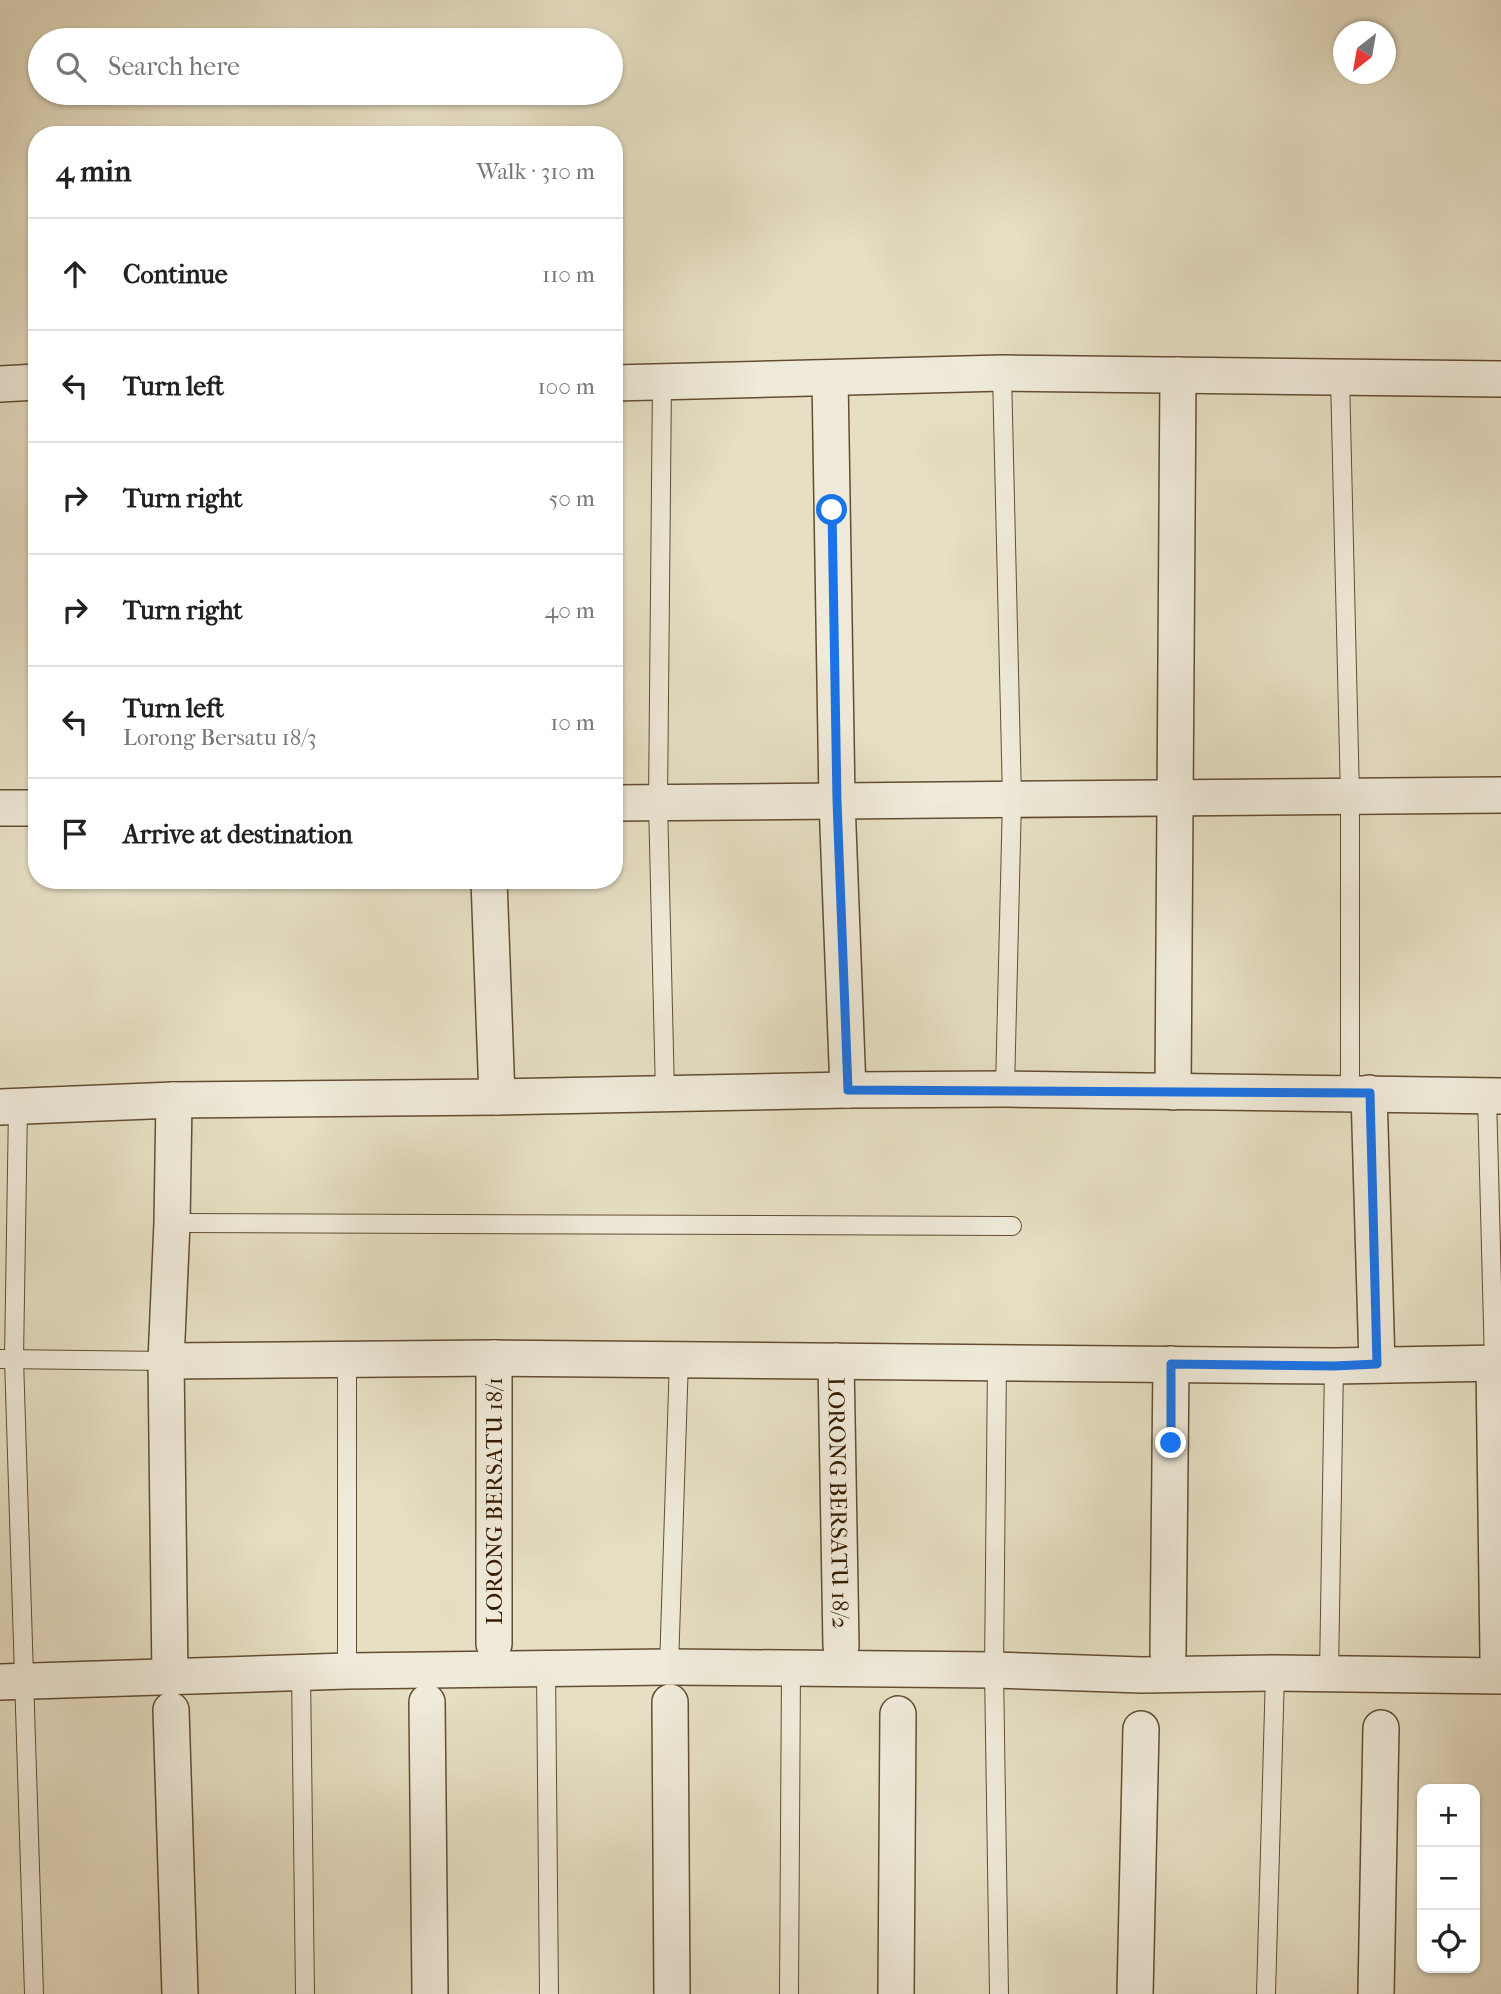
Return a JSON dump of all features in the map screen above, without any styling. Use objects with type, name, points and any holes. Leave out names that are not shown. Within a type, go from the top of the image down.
[{"type":"street","points":[[623,383],[1002,373],[1501,379]]},
{"type":"street","points":[[1173,1092],[1178,375]]},
{"type":"street","points":[[830,378],[837,801],[848,1090]]},
{"type":"street","points":[[0,384],[28,382]]},
{"type":"street","points":[[623,803],[1501,796]]},
{"type":"street","points":[[0,808],[28,808]]},
{"type":"street","points":[[489,889],[497,1097]]},
{"type":"street","points":[[9,1107],[174,1100],[848,1090],[1494,1096]]},
{"type":"street","points":[[1360,1093],[1377,1364]]},
{"type":"street","points":[[174,1100],[166,1361],[170,1693],[180,1994]]},
{"type":"street","points":[[12,1681],[170,1693],[301,1672],[347,1671],[669,1667],[994,1670],[1142,1675],[1329,1674],[1500,1666],[1497,1363],[1334,1366],[494,1358],[166,1361]]},
{"type":"street","name":"LORONG BERSATU 18/1","points":[[494,1358],[494,1644]]},
{"type":"street","name":"LORONG BERSATU 18/2","points":[[836,1361],[841,1646]]},
{"type":"street","points":[[1168,1653],[1171,1364]]},
{"type":"street","points":[[427,1702],[430,1994]]},
{"type":"street","points":[[670,1702],[672,1994]]},
{"type":"street","points":[[896,1994],[898,1714]]},
{"type":"street","points":[[1376,1994],[1381,1728]]},
{"type":"street","points":[[1135,1994],[1141,1729]]},
{"type":"lane","points":[[1002,373],[1012,799],[1005,1090]]},
{"type":"lane","points":[[1340,377],[1360,1093]]},
{"type":"lane","points":[[662,381],[658,802],[665,1093]]},
{"type":"lane","points":[[1494,1096],[1497,1363]]},
{"type":"lane","points":[[9,1107],[7,1359],[12,1681],[34,1994]]},
{"type":"lane","points":[[172,1223],[1012,1226]]},
{"type":"lane","points":[[7,1359],[166,1361]]},
{"type":"lane","points":[[347,1359],[347,1671]]},
{"type":"lane","points":[[669,1667],[679,1359]]},
{"type":"lane","points":[[997,1363],[994,1670],[999,1994]]},
{"type":"lane","points":[[1329,1674],[1334,1366]]},
{"type":"lane","points":[[546,1668],[549,1994]]},
{"type":"lane","points":[[789,1994],[791,1668]]},
{"type":"lane","points":[[301,1672],[305,1994]]},
{"type":"lane","points":[[1266,1994],[1275,1673]]},
{"type":"route","points":[[832,510],[837,801],[848,1090],[1370,1093],[1377,1364],[1171,1364],[1171,1443]]}]
